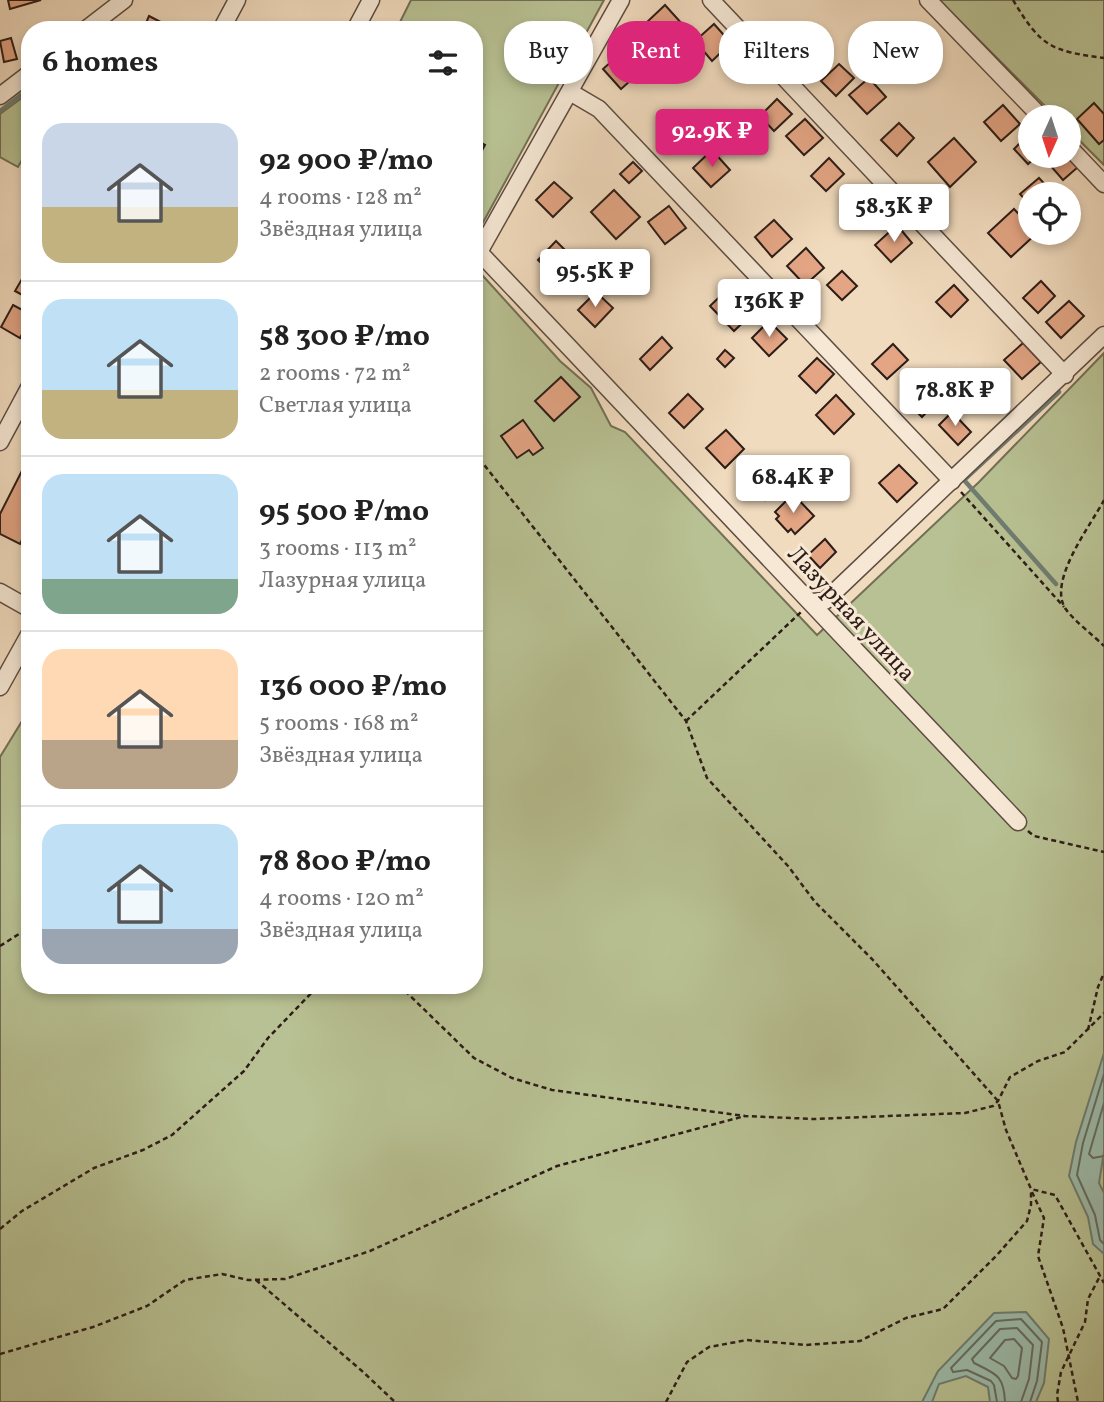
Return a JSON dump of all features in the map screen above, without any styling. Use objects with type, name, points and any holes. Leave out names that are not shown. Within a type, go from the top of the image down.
[{"type":"street","points":[[97,21],[124,0]]},
{"type":"street","points":[[226,21],[237,0]]},
{"type":"street","points":[[360,21],[371,0]]},
{"type":"street","points":[[483,241],[621,0]]},
{"type":"street","points":[[711,0],[1065,375]]},
{"type":"street","points":[[928,0],[1029,105]]},
{"type":"street","points":[[0,96],[21,80]]},
{"type":"street","points":[[569,92],[599,109],[952,481]]},
{"type":"street","points":[[1082,161],[1104,184]]},
{"type":"street","name":"Лазурная улица","points":[[483,257],[1018,822]]},
{"type":"street","points":[[812,602],[825,601],[1104,335]]},
{"type":"street","points":[[0,442],[21,403]]},
{"type":"street","points":[[0,592],[21,604]]},
{"type":"street","points":[[0,687],[21,649]]},
{"type":"path","points":[[1013,0],[1026,22],[1044,42],[1065,52],[1104,58]]},
{"type":"path","points":[[483,463],[686,721],[707,778],[788,866],[815,902],[872,959],[998,1101],[1006,1130],[1044,1218],[1038,1256],[1063,1328],[1078,1402]]},
{"type":"path","points":[[952,481],[1065,607],[1104,646]]},
{"type":"path","points":[[1065,607],[1060,587],[1068,564],[1104,500]]},
{"type":"path","points":[[686,721],[812,602]]},
{"type":"path","points":[[1018,822],[1034,836],[1104,852]]},
{"type":"path","points":[[0,946],[21,933]]},
{"type":"path","points":[[1087,1031],[1104,973]]},
{"type":"path","points":[[0,1229],[22,1211],[94,1168],[144,1150],[172,1135],[244,1071],[268,1038],[310,994]]},
{"type":"path","points":[[408,994],[474,1058],[512,1078],[552,1090],[745,1116],[814,1119],[964,1112],[993,1106],[1010,1077],[1038,1061],[1065,1052],[1104,1013]]},
{"type":"path","points":[[0,1354],[93,1327],[147,1306],[185,1280],[222,1273],[256,1279],[285,1279],[370,1251],[556,1167],[745,1116]]},
{"type":"path","points":[[1031,1189],[1055,1195],[1104,1283]]},
{"type":"path","points":[[666,1402],[687,1362],[709,1347],[747,1340],[806,1345],[860,1341],[906,1318],[943,1309],[1027,1221],[1031,1189]]},
{"type":"path","points":[[1058,1402],[1061,1372],[1085,1322],[1088,1299],[1100,1276]]},
{"type":"path","points":[[256,1279],[395,1402]]},
{"type":"shaded area","points":[[411,0],[604,0],[593,21],[504,21],[504,84],[558,84],[483,222],[483,21],[400,21]]},
{"type":"shaded area","points":[[939,0],[1104,0],[1104,165],[1082,143],[1082,105],[1044,105]]},
{"type":"shaded area","points":[[21,99],[21,162],[18,167],[0,157],[0,114]]},
{"type":"shaded area","points":[[483,276],[560,361],[591,388],[611,426],[625,432],[817,635],[979,482],[1104,353],[1104,1402],[0,1402],[0,757],[21,723],[21,994],[483,994]]},
{"type":"water","points":[[1104,1053],[1104,1152],[1099,1183],[1104,1193],[1104,1254],[1093,1244],[1088,1217],[1069,1176],[1076,1142]]},
{"type":"water","points":[[1026,1312],[1049,1339],[1044,1383],[1036,1402],[990,1402],[988,1387],[966,1376],[939,1384],[932,1402],[922,1402],[938,1371],[994,1313]]},
{"type":"building","points":[[8,0],[41,0],[10,9]]},
{"type":"building","points":[[665,5],[679,21],[648,21]]},
{"type":"building","points":[[714,24],[719,30],[719,54],[712,61],[705,53],[705,32]]},
{"type":"building","points":[[11,38],[17,59],[4,62],[0,41]]},
{"type":"building","points":[[839,64],[848,72],[848,84],[836,96],[824,84],[834,84],[834,69]]},
{"type":"building","points":[[862,84],[874,84],[886,97],[867,114],[849,95]]},
{"type":"building","points":[[777,99],[792,114],[774,131],[760,116]]},
{"type":"building","points":[[1094,103],[1104,114],[1104,140],[1099,144],[1082,125],[1082,114]]},
{"type":"building","points":[[1003,105],[1018,122],[1018,126],[1001,141],[984,122]]},
{"type":"building","points":[[683,115],[699,130],[681,149],[665,134]]},
{"type":"building","points":[[805,119],[823,138],[804,155],[786,136]]},
{"type":"building","points":[[899,123],[914,138],[897,156],[881,140]]},
{"type":"building","points":[[954,138],[976,162],[950,187],[928,162]]},
{"type":"building","points":[[712,150],[730,170],[711,187],[693,168]]},
{"type":"building","points":[[829,158],[844,174],[826,191],[811,176]]},
{"type":"building","points":[[633,162],[642,171],[629,183],[620,174]]},
{"type":"building","points":[[1052,168],[1077,168],[1063,180]]},
{"type":"building","points":[[554,182],[572,198],[553,217],[536,200]]},
{"type":"building","points":[[614,190],[640,217],[616,239],[591,212]]},
{"type":"building","points":[[669,206],[686,228],[665,244],[648,222]]},
{"type":"building","points":[[1014,209],[1018,213],[1018,245],[1024,245],[1011,257],[988,233]]},
{"type":"building","points":[[774,220],[792,239],[772,257],[755,237]]},
{"type":"building","points":[[897,225],[912,243],[891,262],[875,245]]},
{"type":"building","points":[[556,241],[573,258],[555,276],[538,260]]},
{"type":"building","points":[[806,248],[824,268],[805,285],[787,266]]},
{"type":"building","points":[[842,271],[857,286],[842,300],[827,285]]},
{"type":"building","points":[[21,281],[21,294],[15,291]]},
{"type":"building","points":[[1041,281],[1055,296],[1038,313],[1023,298]]},
{"type":"building","points":[[734,283],[758,308],[734,331],[710,306]]},
{"type":"building","points":[[954,285],[968,300],[951,317],[936,302]]},
{"type":"building","points":[[596,292],[613,308],[595,327],[578,310]]},
{"type":"building","points":[[1069,301],[1084,316],[1061,338],[1046,322]]},
{"type":"building","points":[[13,305],[21,309],[20,338],[1,327]]},
{"type":"building","points":[[769,321],[787,339],[769,356],[752,338]]},
{"type":"building","points":[[662,337],[672,348],[650,370],[640,359]]},
{"type":"building","points":[[1023,343],[1041,362],[1022,379],[1004,360]]},
{"type":"building","points":[[893,344],[908,360],[887,379],[872,364]]},
{"type":"building","points":[[725,350],[734,358],[725,367],[717,359]]},
{"type":"building","points":[[817,358],[834,374],[816,393],[799,376]]},
{"type":"building","points":[[561,377],[580,397],[554,421],[535,401]]},
{"type":"building","points":[[927,384],[941,397],[922,417],[908,403]]},
{"type":"building","points":[[688,394],[703,409],[684,428],[669,413]]},
{"type":"building","points":[[836,395],[854,414],[834,434],[816,415]]},
{"type":"building","points":[[952,412],[971,432],[958,445],[939,425]]},
{"type":"building","points":[[523,420],[543,448],[533,455],[529,450],[517,458],[501,436]]},
{"type":"building","points":[[726,430],[744,449],[725,468],[706,448]]},
{"type":"building","points":[[766,465],[783,482],[765,500],[748,484]]},
{"type":"building","points":[[899,465],[917,483],[897,502],[879,483]]},
{"type":"building","points":[[21,473],[20,544],[0,534],[0,514]]},
{"type":"building","points":[[793,494],[814,516],[795,534],[791,529],[788,532],[776,519],[779,516],[775,512]]},
{"type":"building","points":[[825,539],[836,552],[820,568],[808,555]]},
{"type":"waterway","points":[[0,111],[21,95]]},
{"type":"waterway","points":[[1056,584],[964,480],[1059,392]]}]
